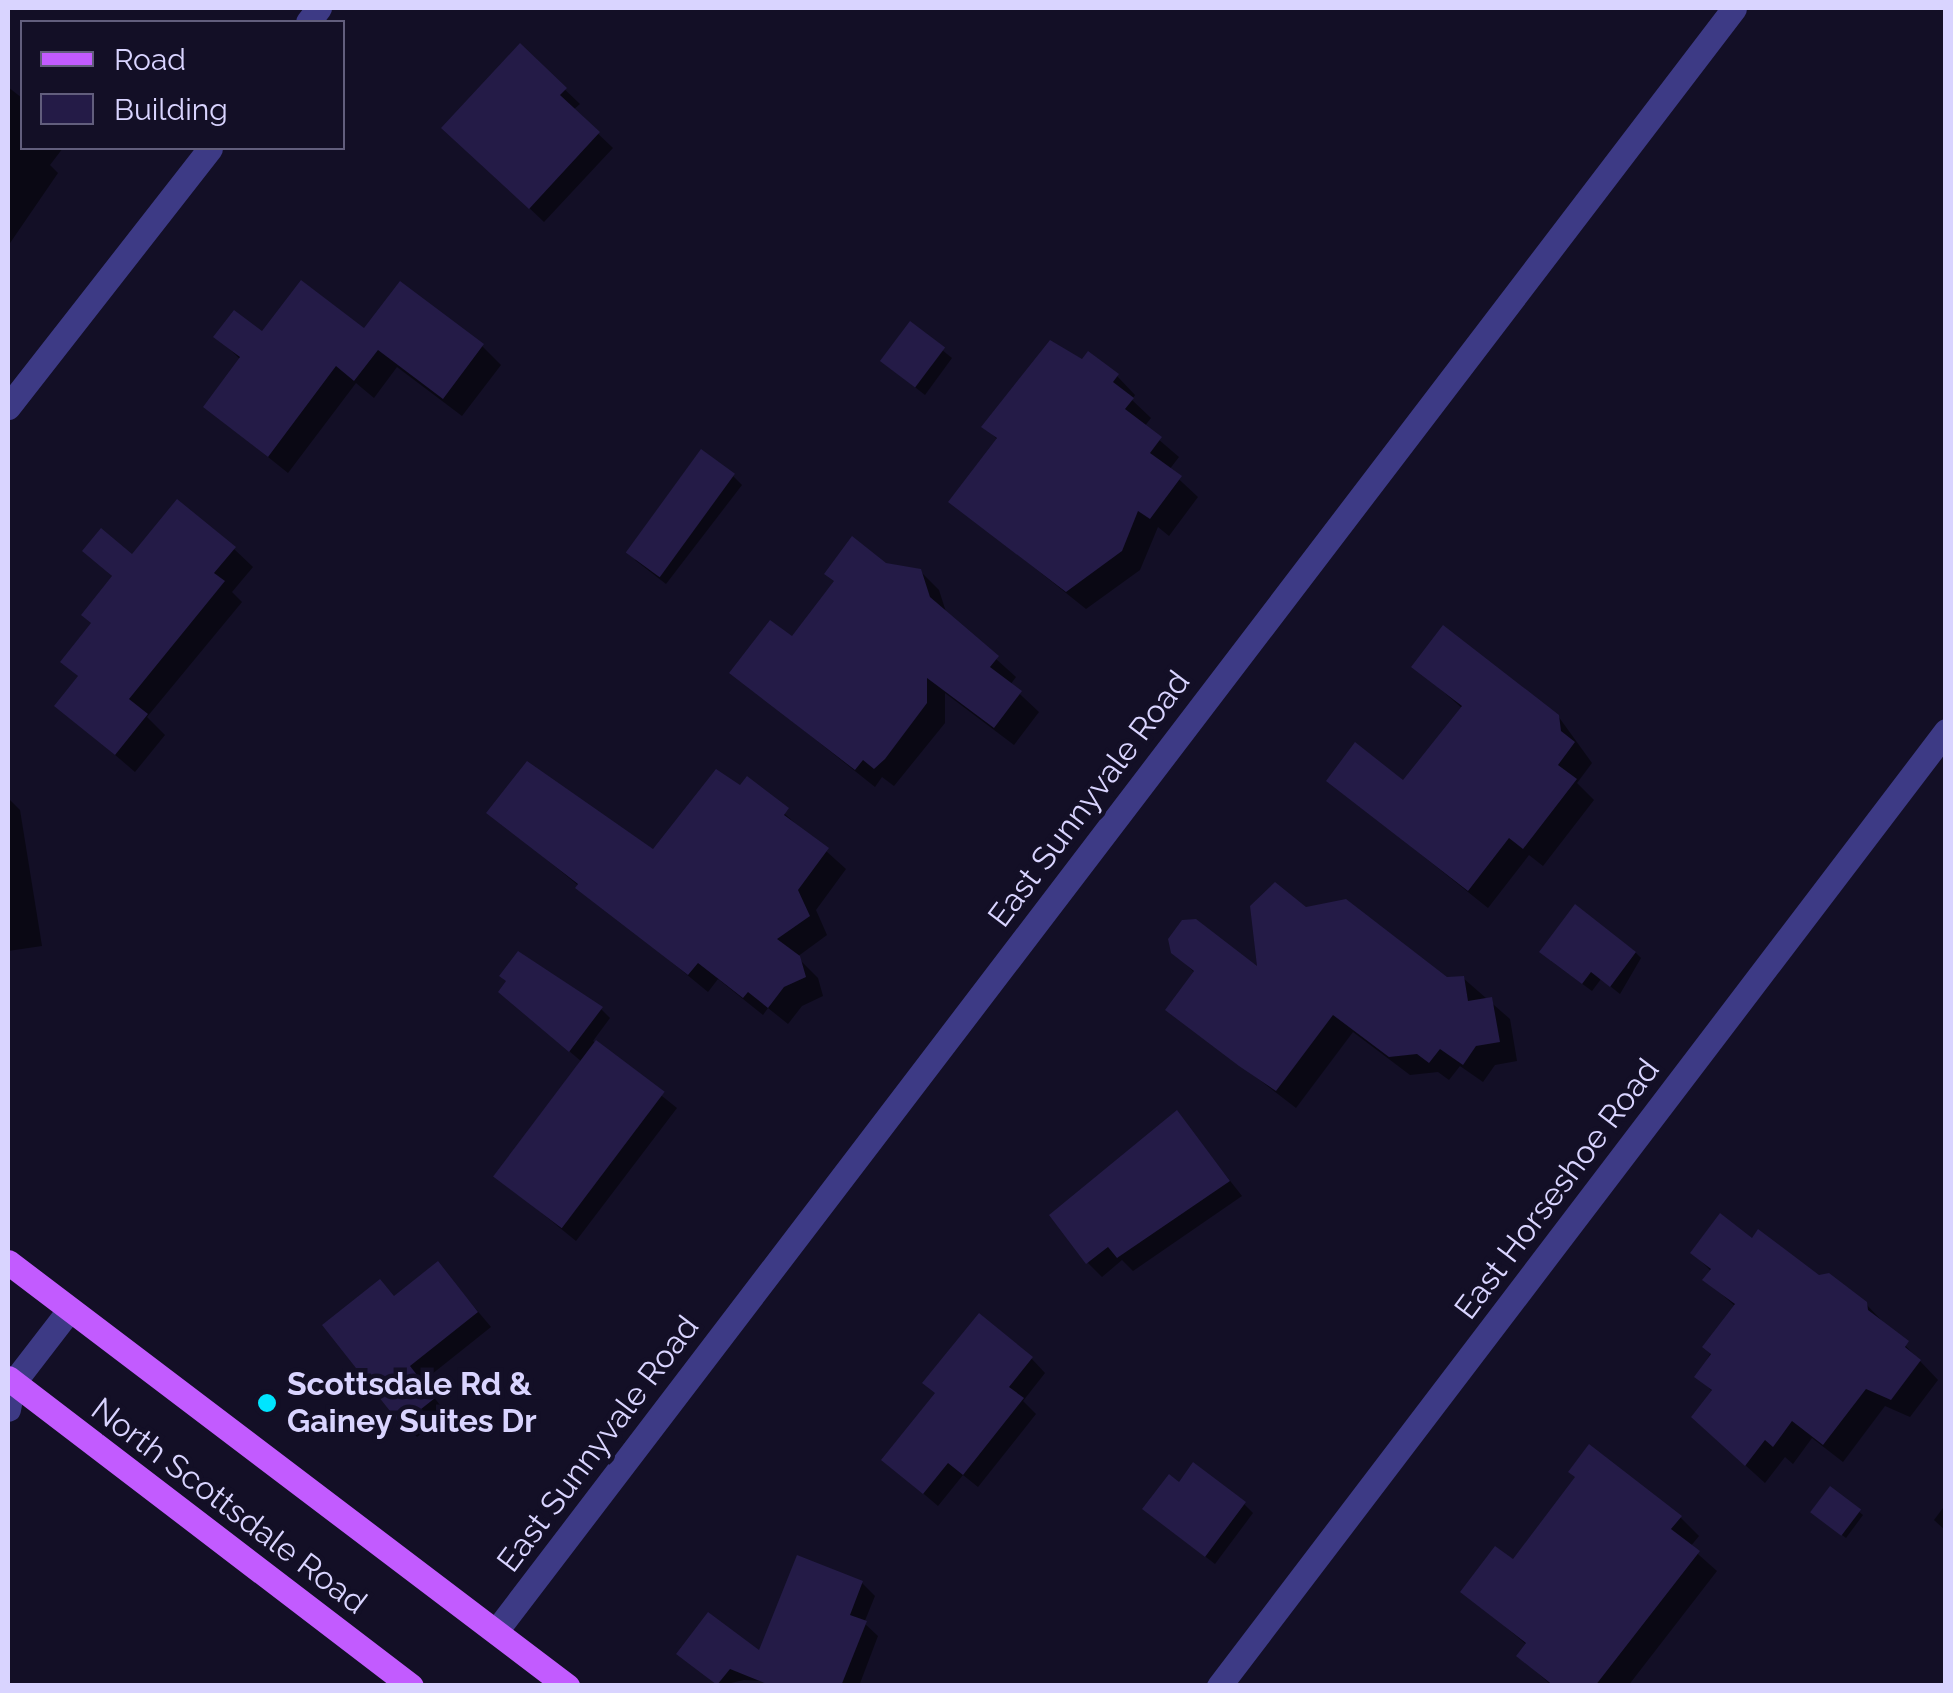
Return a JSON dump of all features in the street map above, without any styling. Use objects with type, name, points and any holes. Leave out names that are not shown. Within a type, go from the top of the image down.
[{"type":"main road","name":"North Scottsdale Road","points":[[8,1262],[567,1686]]},
{"type":"main road","name":"North Scottsdale Road","points":[[10,1382],[411,1686]]},
{"type":"street","name":"East Sunnyvale Road","points":[[496,1631],[1734,8]]},
{"type":"street","points":[[8,407],[208,150]]},
{"type":"street","name":"East Horseshoe Road","points":[[1219,1686],[1946,730]]},
{"type":"street","points":[[8,1409],[10,1382],[70,1310]]},
{"type":"building","points":[[520,43],[567,88],[560,95],[600,132],[529,209],[441,128]]},
{"type":"building","points":[[301,280],[364,328],[400,281],[484,344],[443,399],[378,350],[354,381],[336,366],[268,457],[203,407],[240,357],[213,337],[234,310],[262,331]]},
{"type":"building","points":[[910,321],[945,347],[915,387],[880,361]]},
{"type":"building","points":[[1050,340],[1082,359],[1088,351],[1119,374],[1113,382],[1134,398],[1125,409],[1162,437],[1150,453],[1182,476],[1150,519],[1138,511],[1122,551],[1066,592],[948,502],[997,438],[981,427]]},
{"type":"building","points":[[701,449],[735,474],[660,577],[626,553]]},
{"type":"building","points":[[177,499],[236,547],[214,573],[225,581],[129,699],[148,714],[115,755],[54,706],[78,676],[60,662],[91,623],[81,615],[112,576],[82,551],[101,528],[132,554]]},
{"type":"building","points":[[852,536],[886,563],[921,569],[930,597],[999,656],[990,667],[1022,691],[994,728],[927,678],[927,703],[885,759],[874,769],[863,760],[855,770],[729,673],[770,620],[792,636],[834,581],[824,574]]},
{"type":"building","points":[[1443,625],[1559,715],[1561,731],[1575,742],[1558,765],[1577,779],[1523,849],[1509,838],[1468,891],[1326,781],[1355,742],[1403,780],[1462,706],[1411,667]]},
{"type":"building","points":[[527,761],[653,849],[716,769],[740,785],[747,776],[789,808],[784,815],[829,848],[798,890],[810,916],[777,939],[800,956],[806,977],[784,987],[768,1008],[748,992],[743,998],[698,963],[688,975],[575,888],[578,884],[486,813]]},
{"type":"building","points":[[1275,882],[1306,907],[1346,899],[1447,977],[1464,976],[1468,1001],[1492,997],[1500,1042],[1476,1046],[1463,1065],[1440,1049],[1429,1063],[1417,1054],[1389,1057],[1333,1015],[1276,1091],[1239,1066],[1165,1010],[1194,971],[1171,953],[1168,939],[1182,920],[1196,919],[1257,966],[1250,906]]},
{"type":"building","points":[[1575,904],[1636,952],[1610,987],[1591,972],[1582,984],[1539,952]]},
{"type":"building","points":[[518,951],[603,1007],[569,1052],[498,992],[506,981],[499,976]]},
{"type":"building","points":[[596,1040],[665,1092],[562,1228],[493,1177]]},
{"type":"building","points":[[1177,1110],[1230,1181],[1117,1258],[1108,1247],[1086,1264],[1049,1215]]},
{"type":"building","points":[[1720,1213],[1752,1238],[1758,1229],[1819,1275],[1829,1273],[1909,1341],[1905,1347],[1921,1360],[1891,1400],[1866,1389],[1823,1445],[1792,1421],[1773,1447],[1765,1440],[1745,1466],[1691,1417],[1712,1390],[1694,1377],[1711,1354],[1702,1347],[1735,1304],[1702,1280],[1711,1269],[1690,1253]]},
{"type":"building","points":[[438,1261],[478,1312],[410,1366],[435,1398],[401,1425],[322,1325],[380,1279],[394,1296]]},
{"type":"building","points":[[979,1313],[1033,1357],[1009,1387],[1024,1398],[963,1475],[948,1463],[923,1494],[881,1460],[935,1393],[922,1383]]},
{"type":"building","points":[[1589,1444],[1682,1516],[1671,1529],[1700,1551],[1595,1686],[1554,1686],[1516,1656],[1526,1643],[1460,1592],[1495,1546],[1513,1559],[1575,1477],[1568,1472]]},
{"type":"building","points":[[1193,1462],[1246,1502],[1205,1557],[1142,1509],[1169,1474],[1179,1482]]},
{"type":"building","points":[[1830,1486],[1861,1509],[1841,1536],[1810,1512]]},
{"type":"building","points":[[797,1555],[863,1581],[850,1615],[867,1621],[841,1686],[772,1686],[730,1669],[717,1685],[676,1654],[708,1612],[759,1650]]},
{"type":"place","name":"Scottsdale Rd & Gainey Suites Dr","points":[[267,1403]]}]
